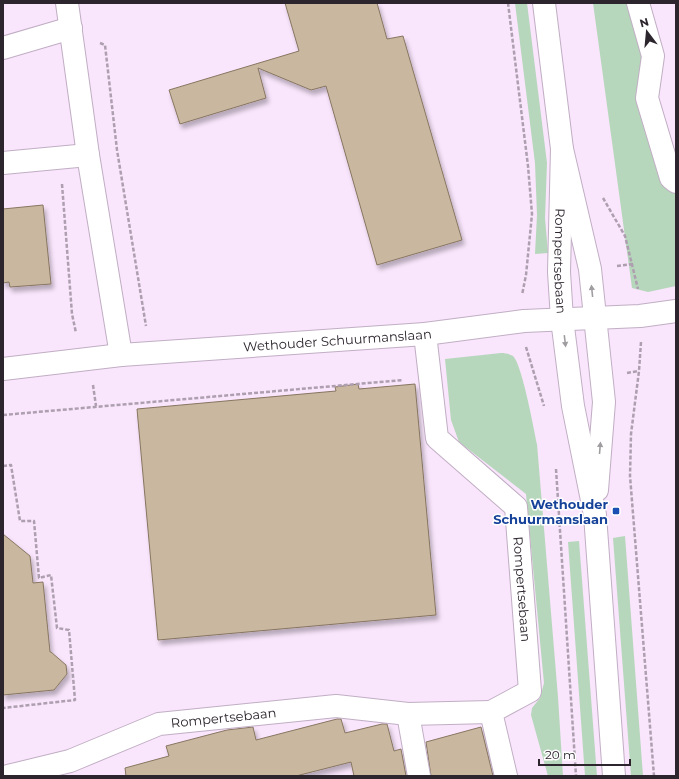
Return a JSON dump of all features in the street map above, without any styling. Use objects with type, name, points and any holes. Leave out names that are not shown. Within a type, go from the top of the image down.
[{"type":"street","points":[[67,3],[88,155],[121,355]]},
{"type":"street","name":"Rompertsebaan","points":[[544,3],[562,149],[590,269],[578,319],[573,406],[595,515],[614,776]]},
{"type":"street","points":[[638,3],[653,56],[647,98],[671,178],[676,182]]},
{"type":"street","points":[[3,48],[71,28]]},
{"type":"street","name":"Rompertsebaan","points":[[562,149],[559,272],[578,319],[604,402],[595,515]]},
{"type":"street","points":[[3,163],[88,155]]},
{"type":"street","points":[[578,319],[640,316],[676,311]]},
{"type":"street","name":"Wethouder Schuurmanslaan","points":[[3,369],[121,355],[425,334],[524,321],[578,319]]},
{"type":"street","name":"Rompertsebaan","points":[[8,776],[72,768],[159,724],[336,706],[408,714],[491,712],[530,691],[516,507],[437,438],[425,334]]},
{"type":"street","points":[[491,712],[506,776]]},
{"type":"street","points":[[408,714],[419,776]]},
{"type":"path","points":[[60,158],[72,314],[77,334],[84,341],[89,359],[96,406]]},
{"type":"path","points":[[3,415],[430,378]]},
{"type":"path","points":[[3,466],[11,465],[20,521],[34,521],[39,578],[51,575],[57,628],[69,630],[75,700],[3,708]]},
{"type":"green space","points":[[515,3],[527,3],[547,163],[545,218],[548,253],[535,254],[537,215],[535,163]]},
{"type":"green space","points":[[593,3],[633,3],[651,68],[641,72],[676,197],[676,286],[648,292],[632,288]]},
{"type":"green space","points":[[501,353],[512,355],[520,371],[537,444],[563,776],[548,776],[531,715],[532,708],[540,698],[544,683],[526,494],[459,442],[451,420],[445,359]]},
{"type":"green space","points":[[625,536],[643,776],[631,776],[613,538]]},
{"type":"green space","points":[[579,541],[597,776],[585,776],[568,542]]},
{"type":"building","points":[[285,3],[377,3],[387,39],[403,36],[462,240],[377,265],[326,86],[311,90],[258,68],[266,98],[180,124],[169,90],[299,51]]},
{"type":"building","points":[[43,205],[51,284],[10,287],[9,282],[3,283],[3,209]]},
{"type":"building","points":[[358,384],[359,389],[415,384],[436,615],[158,640],[137,409],[336,391],[335,387]]},
{"type":"building","points":[[3,534],[30,556],[33,583],[43,582],[50,652],[66,665],[67,674],[54,690],[3,695]]},
{"type":"building","points":[[341,719],[345,733],[387,724],[394,751],[401,749],[406,776],[354,776],[351,762],[296,776],[126,776],[125,768],[169,756],[166,746],[227,730],[253,727],[256,740]]},
{"type":"building","points":[[481,727],[493,776],[431,776],[426,742]]},
{"type":"place","name":"Wethouder Schuurmanslaan","points":[[616,511]]}]
